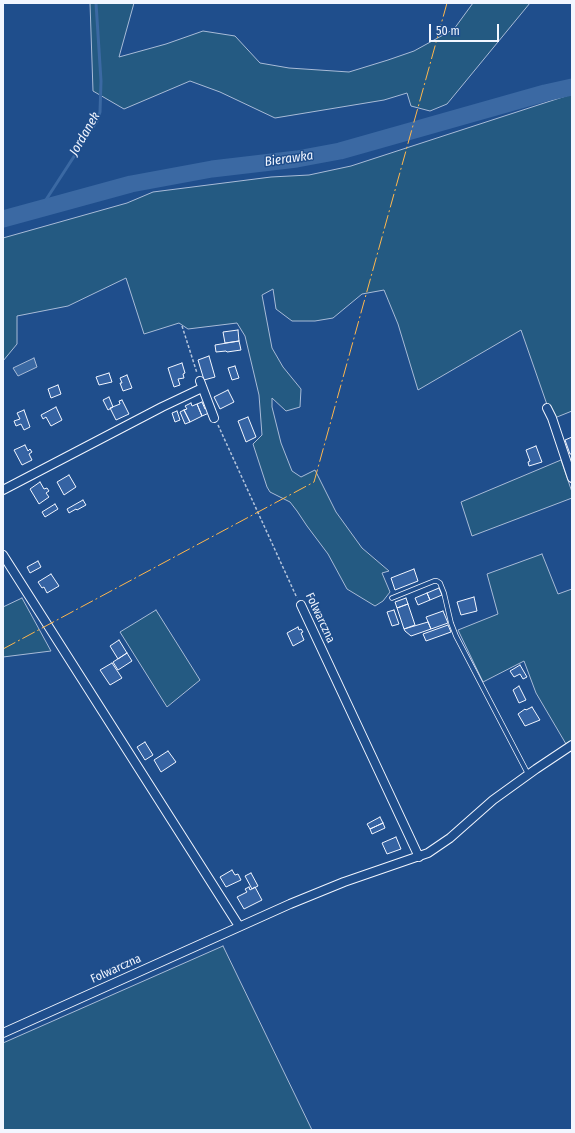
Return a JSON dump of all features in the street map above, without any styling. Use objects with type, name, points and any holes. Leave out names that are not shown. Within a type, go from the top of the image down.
[{"type":"street","points":[[3,490],[175,400],[201,384],[214,418]]},
{"type":"street","points":[[547,408],[552,418],[572,478]]},
{"type":"street","points":[[3,555],[240,926]]},
{"type":"street","name":"Folwarczna","points":[[301,605],[419,857]]},
{"type":"street","name":"Folwarczna","points":[[3,1034],[240,926],[331,887],[419,857],[431,851],[446,842],[490,802],[528,774],[572,745]]},
{"type":"lane","points":[[392,598],[434,581],[440,583],[444,592],[451,623],[456,636],[528,774]]},
{"type":"path","points":[[182,326],[201,384]]},
{"type":"path","name":"Folwarczna","points":[[214,418],[301,605]]},
{"type":"shaded area","points":[[90,3],[134,3],[119,57],[166,44],[203,31],[235,36],[260,63],[289,68],[349,72],[414,51],[454,29],[473,3],[530,3],[447,104],[430,111],[411,106],[407,93],[384,100],[275,118],[220,92],[190,81],[124,109],[93,91]]},
{"type":"shaded area","points":[[572,94],[572,411],[552,419],[521,330],[418,390],[398,324],[384,290],[362,294],[333,318],[315,321],[292,321],[276,309],[273,289],[262,295],[272,348],[283,367],[301,389],[300,407],[286,411],[272,398],[272,407],[281,443],[292,471],[301,477],[315,470],[336,512],[362,548],[389,571],[382,573],[390,592],[383,601],[375,606],[347,589],[328,554],[290,502],[270,492],[267,487],[253,444],[262,435],[259,395],[245,336],[237,323],[188,329],[179,323],[144,334],[126,278],[68,306],[17,316],[17,344],[3,361],[3,238],[127,203],[153,192],[271,177],[309,175],[351,166]]},
{"type":"shaded area","points":[[34,358],[37,367],[18,376],[13,368]]},
{"type":"shaded area","points":[[561,460],[572,492],[572,498],[472,536],[461,502]]},
{"type":"shaded area","points":[[542,554],[558,594],[572,589],[572,740],[566,744],[536,693],[524,661],[483,682],[458,630],[498,614],[487,574]]},
{"type":"shaded area","points":[[22,598],[51,651],[3,657],[3,607]]},
{"type":"shaded area","points":[[156,610],[200,680],[167,707],[120,632]]},
{"type":"shaded area","points":[[223,946],[312,1130],[3,1130],[3,1043]]},
{"type":"building","points":[[238,330],[239,341],[225,343],[223,332]]},
{"type":"building","points":[[239,341],[241,350],[216,352],[215,345]]},
{"type":"building","points":[[209,356],[215,377],[204,380],[198,360]]},
{"type":"building","points":[[182,363],[185,373],[183,374],[184,378],[178,379],[180,385],[174,387],[168,368]]},
{"type":"building","points":[[235,366],[239,378],[232,380],[228,368]]},
{"type":"building","points":[[109,373],[112,382],[99,385],[96,377]]},
{"type":"building","points":[[127,375],[132,388],[123,391],[120,378]]},
{"type":"building","points":[[58,385],[61,394],[51,398],[48,389]]},
{"type":"building","points":[[228,390],[234,402],[220,409],[214,397]]},
{"type":"building","points":[[109,397],[113,407],[108,410],[103,400]]},
{"type":"building","points":[[122,400],[129,414],[116,420],[110,408],[120,404],[119,401]]},
{"type":"building","points":[[202,402],[205,409],[207,408],[209,413],[202,416],[197,404]]},
{"type":"building","points":[[191,403],[192,406],[197,404],[202,416],[190,422],[184,410],[187,409],[185,406]]},
{"type":"building","points":[[56,407],[62,420],[51,426],[46,417],[43,419],[41,415]]},
{"type":"building","points":[[24,410],[30,427],[24,430],[21,424],[16,426],[14,421],[20,419],[17,413]]},
{"type":"building","points":[[184,410],[190,422],[185,424],[180,412]]},
{"type":"building","points":[[177,411],[180,420],[175,422],[172,413]]},
{"type":"building","points":[[248,417],[256,437],[246,442],[238,421]]},
{"type":"building","points":[[572,437],[572,454],[570,454],[565,440]]},
{"type":"building","points":[[25,445],[28,451],[30,449],[32,452],[29,454],[32,460],[22,465],[14,450]]},
{"type":"building","points":[[536,446],[542,462],[529,466],[528,462],[530,461],[526,450]]},
{"type":"building","points":[[69,475],[76,487],[64,495],[57,482]]},
{"type":"building","points":[[40,482],[44,489],[47,488],[49,491],[46,493],[49,497],[39,504],[30,489]]},
{"type":"building","points":[[83,500],[86,505],[69,513],[67,509]]},
{"type":"building","points":[[55,504],[58,509],[45,517],[42,512]]},
{"type":"building","points":[[38,561],[41,567],[30,573],[27,567]]},
{"type":"building","points":[[414,569],[418,581],[395,590],[391,578]]},
{"type":"building","points":[[51,574],[59,586],[47,593],[44,587],[42,588],[38,582]]},
{"type":"building","points":[[439,588],[442,595],[430,600],[427,593]]},
{"type":"building","points":[[427,593],[430,600],[418,605],[415,598]]},
{"type":"building","points":[[474,597],[477,611],[461,615],[457,602]]},
{"type":"building","points":[[406,598],[408,604],[397,608],[395,602]]},
{"type":"building","points":[[408,604],[415,625],[404,629],[397,608]]},
{"type":"building","points":[[394,610],[399,624],[392,626],[387,612]]},
{"type":"building","points":[[443,611],[448,623],[431,629],[426,617]]},
{"type":"building","points":[[428,622],[431,629],[411,636],[404,629]]},
{"type":"building","points":[[448,625],[451,632],[426,641],[423,634]]},
{"type":"building","points":[[298,627],[299,630],[301,629],[303,632],[301,633],[304,640],[293,646],[287,633]]},
{"type":"building","points":[[119,640],[127,653],[118,659],[110,646]]},
{"type":"building","points":[[127,653],[132,661],[118,670],[113,662]]},
{"type":"building","points":[[112,663],[122,678],[110,685],[100,670]]},
{"type":"building","points":[[520,665],[527,677],[523,679],[520,674],[514,677],[510,671]]},
{"type":"building","points":[[519,686],[526,700],[519,703],[513,690]]},
{"type":"building","points":[[532,707],[540,720],[525,726],[518,714],[525,709],[526,710]]},
{"type":"building","points":[[145,742],[153,755],[145,760],[137,747]]},
{"type":"building","points":[[168,751],[176,762],[161,772],[154,760]]},
{"type":"building","points":[[380,817],[383,823],[370,829],[367,824]]},
{"type":"building","points":[[383,823],[385,828],[372,834],[370,829]]},
{"type":"building","points":[[396,837],[401,849],[387,854],[382,843]]},
{"type":"building","points":[[232,870],[235,875],[238,874],[241,880],[226,887],[220,877]]},
{"type":"building","points":[[251,873],[258,886],[252,889],[245,876]]},
{"type":"building","points":[[249,887],[250,890],[255,887],[262,900],[244,909],[237,897],[247,892],[245,889]]},
{"type":"waterway","name":"Jordanek","points":[[40,209],[97,121],[100,112],[101,81],[96,3]]},
{"type":"waterway","name":"Bierawka","points":[[3,219],[131,184],[212,169],[297,159],[340,151],[545,93],[572,87]]},
{"type":"power","points":[[3,649],[314,482],[447,3]]}]
